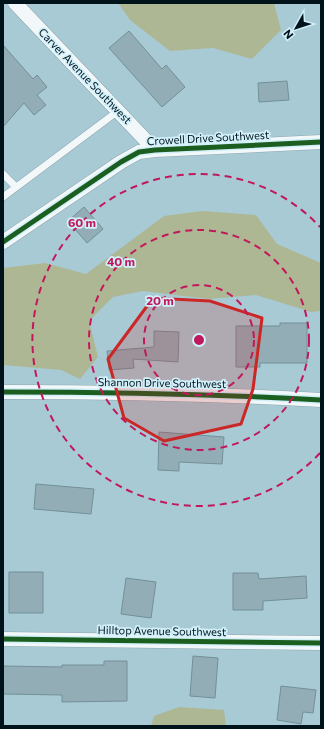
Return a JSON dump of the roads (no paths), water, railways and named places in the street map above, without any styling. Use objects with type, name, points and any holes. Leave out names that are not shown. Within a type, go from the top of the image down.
[{"type":"street","name":"Carver Avenue Southwest","points":[[15,3],[155,150]]},
{"type":"street","name":"Crowell Drive Southwest","points":[[3,242],[121,162],[139,152],[321,142]]},
{"type":"street","name":"Shannon Drive Southwest","points":[[3,392],[112,392],[230,395],[321,400]]},
{"type":"street","name":"Hilltop Avenue Southwest","points":[[3,640],[321,643]]},
{"type":"lane","points":[[3,197],[118,111]]},
{"type":"lane","points":[[3,174],[16,187]]}]
